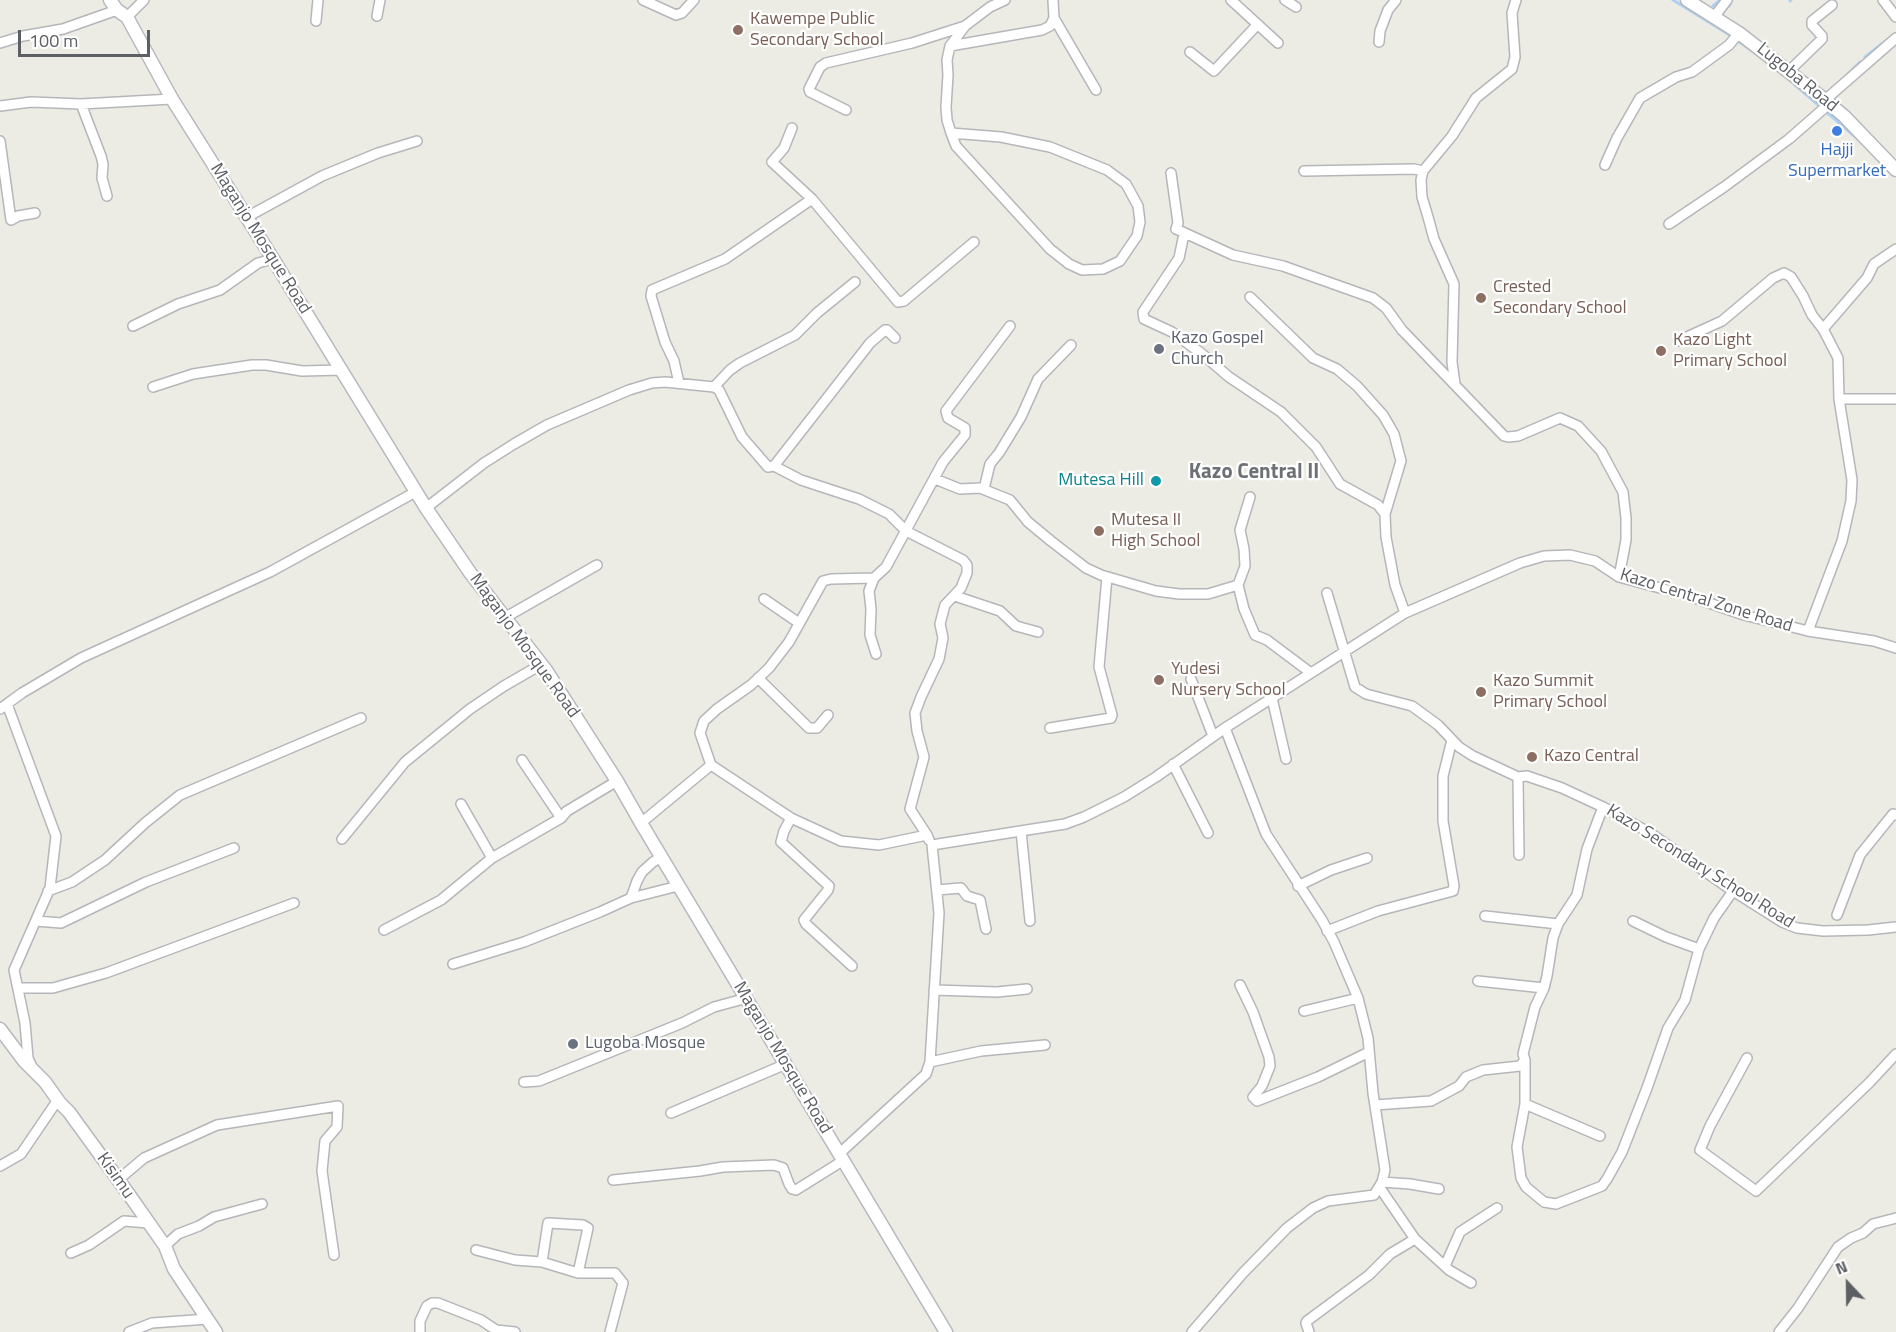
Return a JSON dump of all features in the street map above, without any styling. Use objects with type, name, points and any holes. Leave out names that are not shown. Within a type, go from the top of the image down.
[{"type":"street","points":[[0,43],[63,28],[144,0]]},
{"type":"street","points":[[316,21],[318,0]]},
{"type":"street","points":[[377,16],[380,0]]},
{"type":"street","points":[[643,0],[676,15],[682,13],[694,0]]},
{"type":"street","points":[[951,133],[1001,137],[1050,147],[1107,170],[1126,184],[1138,206],[1140,222],[1137,236],[1120,261],[1103,269],[1082,270],[1069,264],[1050,249],[956,146],[951,133],[947,120],[946,107],[947,60],[950,46],[965,26],[990,7],[1005,0]]},
{"type":"street","points":[[1053,0],[1054,18],[1096,90]]},
{"type":"street","points":[[1231,0],[1278,43]]},
{"type":"street","points":[[1285,0],[1296,7]]},
{"type":"street","points":[[1379,42],[1380,31],[1388,10],[1396,0]]},
{"type":"street","points":[[1455,384],[1451,350],[1454,284],[1434,239],[1422,197],[1421,180],[1423,171],[1452,136],[1476,98],[1512,69],[1515,57],[1512,13],[1516,0]]},
{"type":"street","name":"Lugoba Road","points":[[1687,0],[1739,33],[1827,102],[1844,116],[1896,170]]},
{"type":"street","points":[[1714,17],[1727,0]]},
{"type":"street","points":[[1883,0],[1896,16]]},
{"type":"street","points":[[1788,72],[1822,39],[1812,25],[1812,21],[1832,5]]},
{"type":"street","name":"Maganjo Mosque Road","points":[[118,9],[426,508],[471,574],[542,664],[617,781],[946,1332]]},
{"type":"street","points":[[950,46],[1042,30],[1050,26],[1054,18]]},
{"type":"street","points":[[1190,52],[1214,71],[1257,25]]},
{"type":"street","points":[[846,110],[812,94],[809,89],[820,67],[826,63],[912,43],[965,26]]},
{"type":"street","points":[[1605,165],[1617,138],[1640,98],[1676,77],[1692,72],[1730,45],[1739,33]]},
{"type":"street","points":[[1668,224],[1790,139],[1896,38]]},
{"type":"street","points":[[0,106],[31,102],[81,104],[172,99]]},
{"type":"street","points":[[81,104],[101,156],[102,178],[107,196]]},
{"type":"street","points":[[792,128],[784,148],[772,162],[812,199],[898,302],[904,301],[974,242]]},
{"type":"street","points":[[0,141],[11,220]]},
{"type":"street","points":[[247,218],[322,176],[378,153],[417,141]]},
{"type":"street","points":[[1304,171],[1414,169],[1423,171]]},
{"type":"street","points":[[1171,173],[1178,223],[1176,229],[1233,255],[1283,266],[1373,298],[1386,308],[1402,330],[1504,436],[1518,436],[1560,418],[1578,426],[1601,451],[1623,492],[1626,540],[1619,577]]},
{"type":"street","points":[[679,382],[651,296],[652,290],[724,259],[812,199]]},
{"type":"street","points":[[1,222],[35,213]]},
{"type":"street","points":[[1184,234],[1179,258],[1143,312],[1144,319],[1172,332],[1229,377],[1281,412],[1316,447],[1340,484],[1378,505],[1384,514]]},
{"type":"street","points":[[1823,329],[1866,278],[1874,264],[1896,249]]},
{"type":"street","points":[[133,326],[178,304],[220,290],[258,263],[273,259]]},
{"type":"street","points":[[1678,341],[1722,321],[1773,278],[1784,273],[1791,277],[1838,358],[1839,399],[1852,480],[1851,501],[1842,541],[1808,631]]},
{"type":"street","points":[[714,387],[730,369],[795,335],[817,313],[855,282]]},
{"type":"street","points":[[1250,297],[1313,358],[1337,369],[1357,386],[1383,415],[1394,434],[1401,461],[1384,514],[1395,585],[1405,614]]},
{"type":"street","points":[[876,654],[870,634],[869,591],[874,578],[886,567],[944,462],[966,432],[965,428],[948,418],[946,411],[1010,326]]},
{"type":"street","points":[[774,466],[870,343],[885,330],[895,338]]},
{"type":"street","points":[[984,489],[990,464],[1021,417],[1038,379],[1071,345]]},
{"type":"street","points":[[153,387],[193,374],[252,365],[302,371],[342,370]]},
{"type":"street","points":[[426,508],[484,464],[547,425],[652,382],[679,382],[714,387],[719,390],[724,396],[732,419],[748,444],[768,467],[774,466],[801,480],[859,499],[889,514],[906,531],[963,560],[967,566],[967,573],[961,588],[945,605],[940,624],[943,638],[939,659],[915,713],[924,757],[910,809],[932,845],[939,913],[930,1062],[926,1074],[842,1157],[796,1190],[792,1189],[789,1184],[783,1168],[774,1165],[723,1167],[613,1180]]},
{"type":"street","points":[[1839,399],[1896,399]]},
{"type":"street","points":[[935,479],[960,489],[984,489],[1010,500],[1028,522],[1051,541],[1086,568],[1107,577],[1156,591],[1179,594],[1208,594],[1238,585]]},
{"type":"street","points":[[33,1070],[28,1058],[25,1023],[14,970],[48,891],[56,836],[3,707],[81,658],[270,572],[410,495]]},
{"type":"street","points":[[1250,497],[1240,530],[1245,566],[1238,585],[1244,609],[1255,635],[1268,640],[1311,673]]},
{"type":"street","name":"Kazo Central Zone Road","points":[[932,845],[1065,824],[1084,817],[1124,797],[1225,728],[1405,614],[1502,570],[1544,556],[1570,555],[1594,561],[1619,577],[1686,595],[1744,615],[1808,631],[1874,641],[1896,648]]},
{"type":"street","points":[[506,617],[597,565]]},
{"type":"street","points":[[1050,728],[1111,718],[1099,667],[1107,577]]},
{"type":"street","points":[[874,578],[826,579],[789,642],[758,678],[704,721],[700,733],[711,765],[791,818],[841,841],[879,845],[927,835]]},
{"type":"street","points":[[1327,593],[1346,653]]},
{"type":"street","points":[[955,596],[1000,611],[1016,626],[1038,632]]},
{"type":"street","points":[[764,599],[799,623]]},
{"type":"street","name":"Kazo Secondary School Road","points":[[1346,653],[1355,687],[1366,694],[1412,706],[1438,725],[1459,747],[1473,756],[1518,777],[1527,776],[1562,788],[1603,807],[1650,833],[1782,922],[1797,928],[1823,931],[1896,927]]},
{"type":"street","points":[[342,839],[405,762],[470,709],[542,664]]},
{"type":"street","points":[[758,678],[809,728],[817,728],[828,715]]},
{"type":"street","points":[[1191,679],[1213,736]]},
{"type":"street","points":[[1272,698],[1286,759]]},
{"type":"street","points":[[48,891],[72,882],[105,860],[180,795],[361,718]]},
{"type":"street","points":[[1192,1332],[1243,1273],[1300,1216],[1328,1201],[1374,1195],[1381,1185],[1385,1170],[1368,1038],[1358,998],[1327,931],[1266,834],[1225,728]]},
{"type":"street","points":[[1327,931],[1378,911],[1453,891],[1443,821],[1443,776],[1452,740]]},
{"type":"street","points":[[522,760],[561,818]]},
{"type":"street","points":[[640,823],[711,765]]},
{"type":"street","points":[[1173,765],[1208,833]]},
{"type":"street","points":[[1518,777],[1519,855]]},
{"type":"street","points":[[384,930],[441,900],[492,858],[561,818],[567,811],[617,781]]},
{"type":"street","points":[[461,804],[492,858]]},
{"type":"street","points":[[1603,807],[1587,849],[1577,895],[1558,924],[1553,938],[1544,988],[1535,1007],[1522,1054],[1525,1060],[1525,1104],[1517,1147],[1521,1178],[1526,1187],[1544,1202],[1556,1204],[1602,1186],[1607,1179],[1622,1152],[1668,1028],[1684,1000],[1699,949],[1714,918],[1733,891]]},
{"type":"street","points":[[1837,915],[1860,855],[1893,814],[1896,815]]},
{"type":"street","points":[[791,818],[781,842],[829,886],[804,920],[852,966]]},
{"type":"street","points":[[1022,831],[1030,921]]},
{"type":"street","points":[[36,921],[61,923],[146,882],[234,848]]},
{"type":"street","points":[[630,898],[642,872],[662,857]]},
{"type":"street","points":[[1298,886],[1331,870],[1367,858]]},
{"type":"street","points":[[453,964],[525,942],[630,898],[678,886]]},
{"type":"street","points":[[937,890],[961,888],[967,896],[980,900],[986,929]]},
{"type":"street","points":[[18,988],[53,988],[106,973],[294,903]]},
{"type":"street","points":[[1485,916],[1558,924]]},
{"type":"street","points":[[1633,921],[1666,938],[1699,949]]},
{"type":"street","points":[[1478,981],[1544,988]]},
{"type":"street","points":[[1240,986],[1253,1012],[1269,1057],[1270,1066],[1262,1086],[1253,1097],[1257,1101],[1318,1077],[1369,1052]]},
{"type":"street","points":[[934,990],[997,992],[1027,990]]},
{"type":"street","points":[[524,1082],[538,1081],[682,1023],[714,1007],[747,998]]},
{"type":"street","points":[[1304,1011],[1358,998]]},
{"type":"street","name":"Kisimu","points":[[0,1029],[69,1112],[148,1222],[165,1246],[174,1269],[216,1332]]},
{"type":"street","points":[[930,1062],[981,1051],[1045,1045]]},
{"type":"street","points":[[1747,1058],[1710,1126],[1700,1150],[1756,1191],[1869,1083],[1896,1054]]},
{"type":"street","points":[[1375,1105],[1431,1101],[1459,1086],[1466,1077],[1483,1070],[1520,1065],[1525,1060]]},
{"type":"street","points":[[671,1113],[786,1064]]},
{"type":"street","points":[[0,1166],[21,1154],[55,1104],[60,1102]]},
{"type":"street","points":[[1525,1104],[1600,1136]]},
{"type":"street","points":[[118,1180],[144,1158],[218,1125],[338,1106],[337,1127],[325,1141],[322,1171],[334,1255]]},
{"type":"street","points":[[1381,1185],[1410,1184],[1438,1189]]},
{"type":"street","points":[[1381,1185],[1415,1239],[1445,1266],[1471,1283]]},
{"type":"street","points":[[165,1246],[178,1234],[214,1217],[262,1204]]},
{"type":"street","points":[[1445,1266],[1460,1232],[1497,1208]]},
{"type":"street","points":[[1779,1332],[1798,1308],[1838,1247],[1863,1233],[1873,1224],[1896,1218]]},
{"type":"street","points":[[71,1253],[88,1245],[124,1221],[148,1222]]},
{"type":"street","points":[[542,1262],[548,1222],[583,1225],[588,1228],[578,1273]]},
{"type":"street","points":[[1309,1332],[1307,1321],[1369,1275],[1390,1254],[1415,1239]]},
{"type":"street","points":[[476,1250],[515,1260],[542,1262],[578,1273],[615,1273],[623,1283],[610,1332]]},
{"type":"street","points":[[420,1332],[420,1321],[427,1306],[432,1303],[438,1303],[481,1320],[496,1330],[514,1332]]},
{"type":"street","points":[[129,1332],[152,1323],[208,1319]]},
{"type":"waterway","points":[[1673,0],[1733,37]]},
{"type":"waterway","points":[[1713,6],[1720,0]]},
{"type":"waterway","points":[[1729,6],[1732,0]]},
{"type":"waterway","points":[[1865,57],[1887,40]]},
{"type":"waterway","points":[[1738,41],[1761,57]]},
{"type":"waterway","points":[[1845,77],[1860,62]]},
{"type":"waterway","points":[[1794,84],[1859,140]]},
{"type":"place","name":"Kawempe Public Secondary School","points":[[738,30]]},
{"type":"place","name":"Hajji Supermarket","points":[[1837,131]]},
{"type":"place","name":"Crested Secondary School","points":[[1481,298]]},
{"type":"place","name":"Kazo Gospel Church","points":[[1159,349]]},
{"type":"place","name":"Kazo Light Primary School","points":[[1661,351]]},
{"type":"place","name":"Mutesa Hill","points":[[1156,481]]},
{"type":"place","name":"Mutesa II High School","points":[[1099,531]]},
{"type":"place","name":"Yudesi Nursery School","points":[[1159,680]]},
{"type":"place","name":"Kazo Summit Primary School","points":[[1481,692]]},
{"type":"place","name":"Kazo Central","points":[[1532,757]]},
{"type":"place","name":"Lugoba Mosque","points":[[573,1044]]},
{"type":"district","name":"Kazo Central II","points":[[1254,473]]}]
